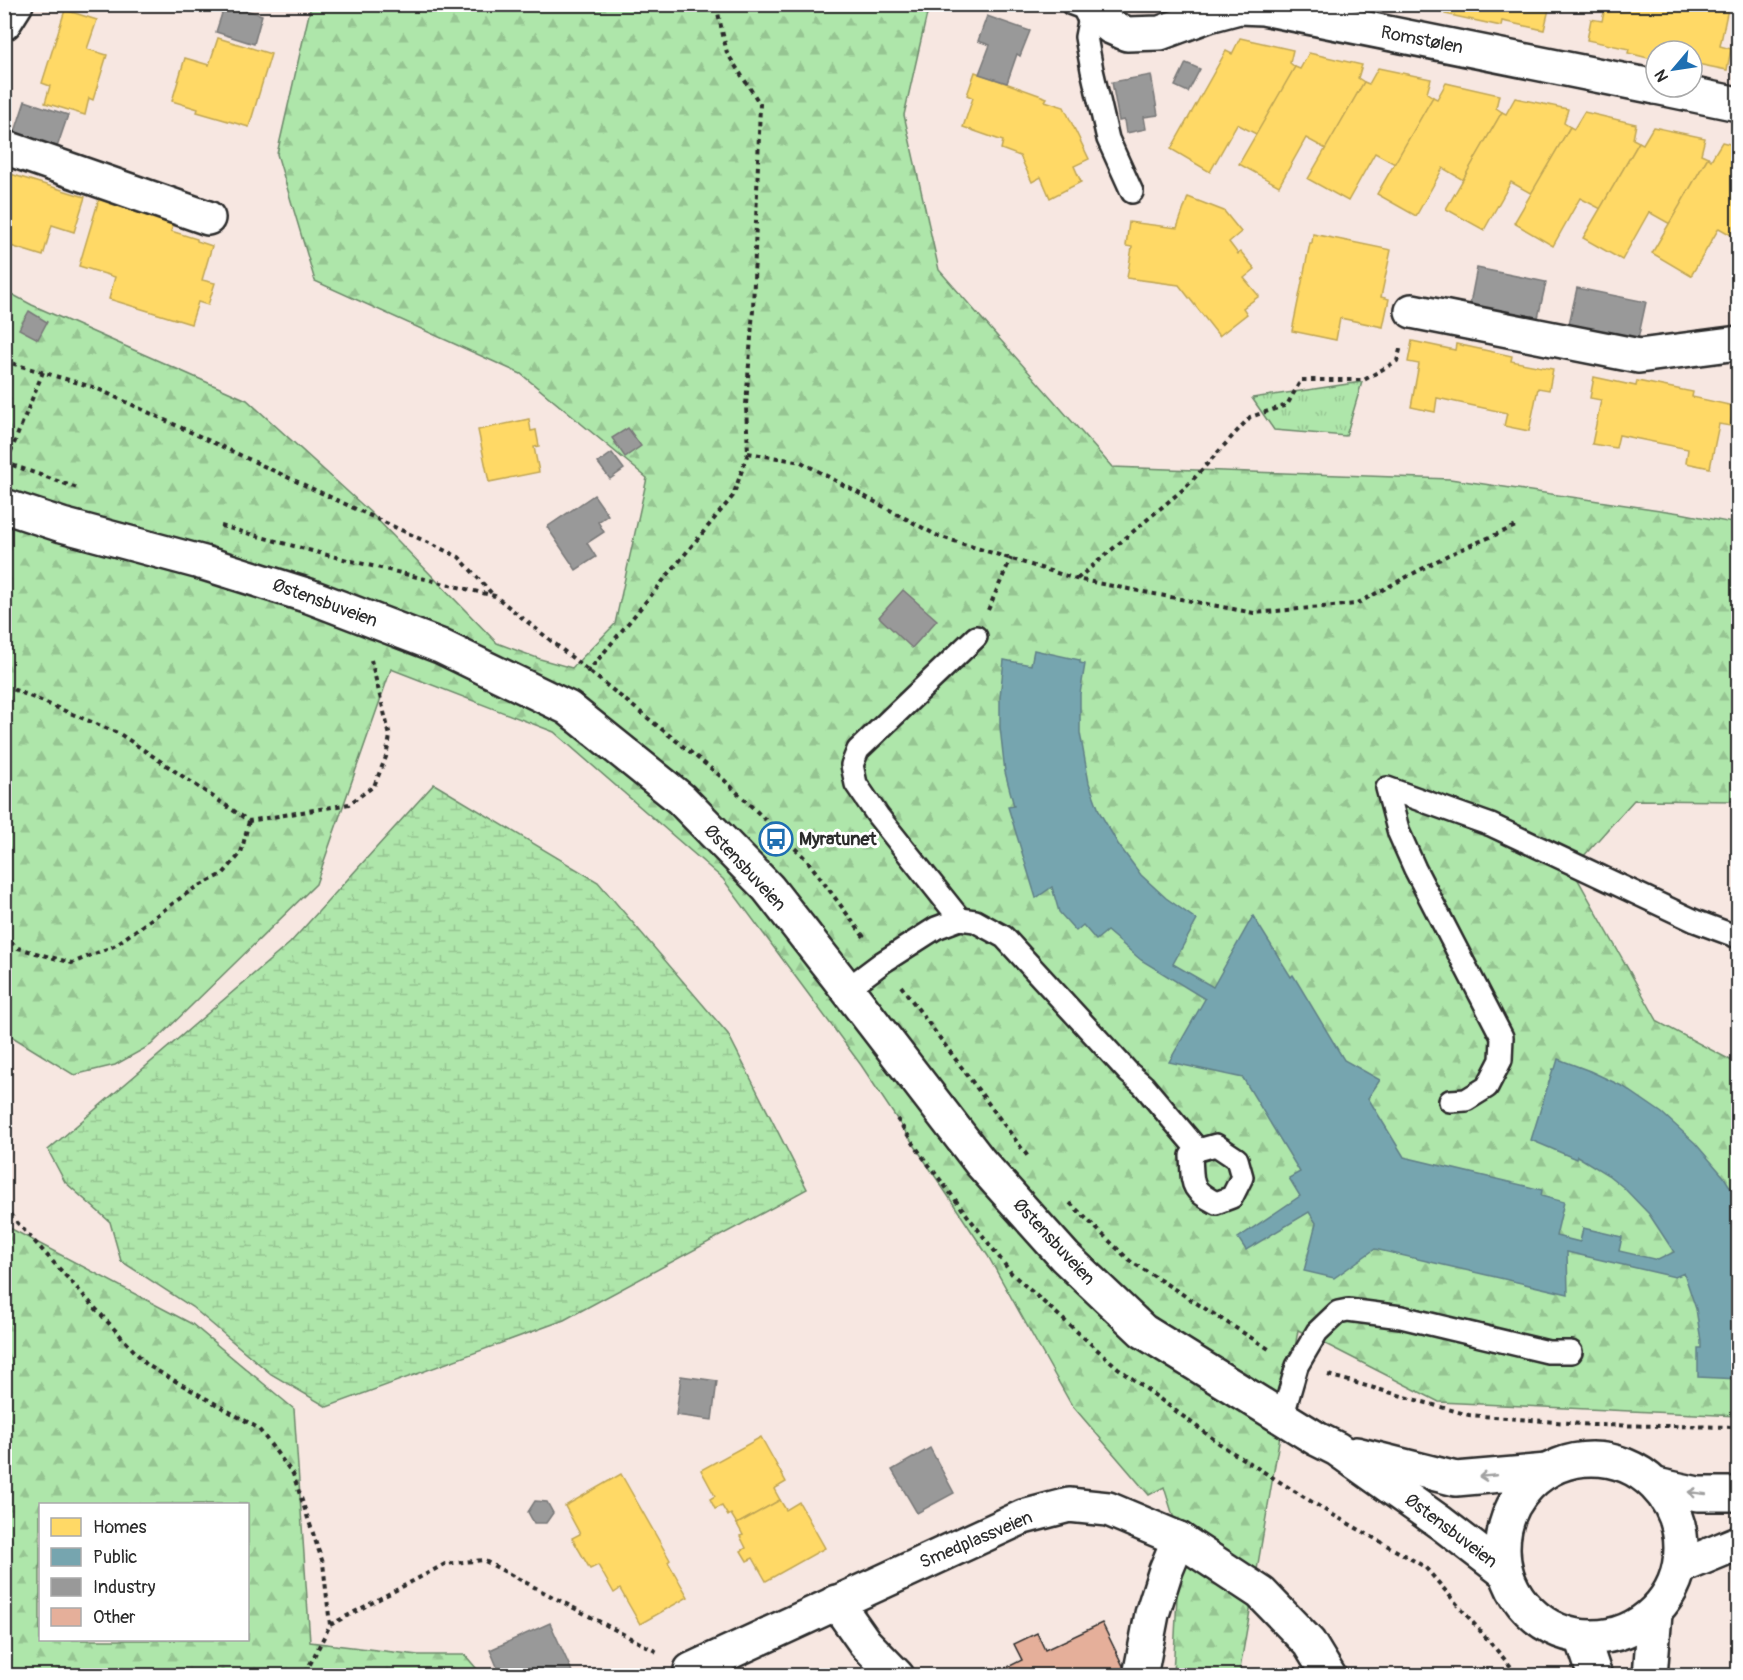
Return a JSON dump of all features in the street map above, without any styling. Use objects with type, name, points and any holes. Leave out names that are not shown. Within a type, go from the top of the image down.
[{"type":"main road","points":[[4,23],[16,4]]},
{"type":"main road","name":"Romstølen","points":[[1085,7],[1111,27],[1127,34],[1160,33],[1239,7],[1263,8],[1644,85]]},
{"type":"main road","name":"Romstølen","points":[[1704,97],[1738,104]]},
{"type":"main road","points":[[4,147],[208,218]]},
{"type":"main road","points":[[1412,311],[1639,356],[1738,343]]},
{"type":"main road","name":"Østensbuveien","points":[[4,506],[62,525],[204,563],[309,596],[440,646],[568,708],[681,799],[768,888],[980,1162],[1065,1257],[1143,1331],[1282,1418],[1337,1449],[1441,1523],[1506,1573]]},
{"type":"main road","name":"Østensbuveien","points":[[1337,1449],[1456,1479],[1546,1471]]},
{"type":"main road","points":[[1604,1459],[1632,1468],[1656,1485],[1673,1509],[1682,1537],[1680,1567],[1671,1592],[1655,1613],[1633,1628],[1608,1637],[1582,1637],[1556,1630],[1534,1616],[1517,1596],[1506,1573],[1503,1549],[1506,1526],[1514,1505],[1528,1486],[1546,1471],[1574,1461],[1604,1459]]},
{"type":"main road","points":[[1656,1485],[1698,1494],[1738,1494]]},
{"type":"main road","name":"Smedplassveien","points":[[691,1670],[1023,1517],[1070,1505],[1108,1509],[1179,1539],[1261,1593],[1309,1643],[1329,1676]]},
{"type":"main road","points":[[1140,1676],[1152,1614],[1179,1539]]},
{"type":"main road","points":[[1680,1567],[1738,1543]]},
{"type":"main road","points":[[836,1602],[865,1643],[897,1676]]},
{"type":"main road","points":[[1650,1676],[1655,1613]]},
{"type":"main road","points":[[1582,1637],[1595,1676]]},
{"type":"lane","points":[[1085,7],[1086,37],[1108,139],[1132,192]]},
{"type":"lane","points":[[960,919],[878,816],[856,784],[852,765],[858,750],[976,637]]},
{"type":"lane","points":[[1450,1101],[1466,1100],[1487,1087],[1501,1060],[1502,1037],[1415,869],[1399,833],[1387,788],[1491,825],[1695,921],[1738,937]]},
{"type":"lane","points":[[847,988],[936,928],[960,919],[975,921],[1004,937],[1143,1086],[1198,1150]]},
{"type":"lane","points":[[1282,1418],[1297,1366],[1317,1332],[1338,1312],[1348,1310],[1401,1317],[1548,1352],[1571,1352]]},
{"type":"path","points":[[568,708],[588,671],[733,496],[748,453],[746,405],[753,310],[760,104],[727,53],[716,4]]},
{"type":"path","points":[[4,361],[96,388],[459,557],[495,596]]},
{"type":"path","points":[[1076,579],[1186,486],[1250,417],[1287,405],[1301,380],[1364,380],[1397,361]]},
{"type":"path","points":[[4,469],[43,372]]},
{"type":"path","points":[[748,453],[801,462],[938,536],[1076,579],[1254,613],[1356,604],[1448,555],[1516,526]]},
{"type":"path","points":[[976,637],[1011,558]]},
{"type":"path","points":[[4,688],[15,690],[120,734],[249,821],[349,804],[374,786],[386,757],[390,736],[370,653],[374,620]]},
{"type":"path","points":[[4,936],[18,948],[72,963],[114,946],[193,889],[223,874],[241,853],[249,821]]},
{"type":"path","points":[[4,1208],[147,1365],[258,1428],[293,1474],[322,1563],[330,1625],[304,1676]]},
{"type":"path","points":[[330,1625],[445,1564],[483,1560],[691,1670]]},
{"type":"green space","points":[[311,5],[929,5],[904,115],[939,270],[1112,467],[1450,479],[1680,513],[1738,524],[1738,801],[1634,800],[1572,869],[1658,1022],[1738,1064],[1738,1416],[1439,1402],[1298,1330],[1239,1675],[1173,1675],[1180,1538],[1164,1487],[1149,1495],[1071,1404],[988,1256],[861,1065],[723,879],[554,732],[391,669],[316,884],[151,1045],[115,1065],[74,1075],[5,1034],[4,290],[32,305],[247,400],[370,512],[497,643],[572,668],[615,624],[647,478],[521,374],[315,281],[277,154]]},
{"type":"green space","points":[[1362,382],[1346,436],[1274,430],[1252,398]]},
{"type":"green space","points":[[434,784],[598,882],[728,1034],[807,1189],[564,1320],[327,1407],[271,1374],[192,1307],[121,1261],[110,1222],[65,1182],[48,1150],[290,943]]},
{"type":"green space","points":[[4,1225],[192,1324],[294,1409],[310,1642],[418,1655],[465,1655],[482,1675],[5,1675]]},
{"type":"building: Homes","points":[[1426,4],[1538,4],[1538,7],[1549,9],[1544,30],[1502,21],[1501,26],[1445,14],[1446,9]]},
{"type":"building: Homes","points":[[1606,4],[1669,4],[1703,12],[1704,4],[1729,4],[1720,46],[1731,49],[1727,70],[1704,65],[1704,39],[1644,39],[1644,57],[1628,53],[1629,49],[1587,40],[1591,19],[1602,21]]},
{"type":"building: Homes","points":[[65,10],[97,20],[87,49],[107,55],[93,100],[89,98],[85,115],[45,103],[50,86],[42,83]]},
{"type":"building: Homes","points":[[218,38],[271,54],[249,127],[197,112],[198,109],[172,101],[185,58],[209,65]]},
{"type":"building: Homes","points":[[1240,38],[1293,50],[1290,63],[1295,67],[1258,135],[1237,124],[1210,172],[1171,149],[1226,51],[1232,54]]},
{"type":"building: Homes","points":[[1309,53],[1362,65],[1358,78],[1364,82],[1326,149],[1306,138],[1279,186],[1239,164],[1295,67],[1300,69]]},
{"type":"building: Homes","points":[[1378,68],[1431,79],[1427,93],[1433,97],[1395,164],[1375,153],[1348,201],[1308,179],[1364,82],[1369,84]]},
{"type":"building: Homes","points":[[975,72],[1047,98],[1045,101],[1064,107],[1089,159],[1074,166],[1081,182],[1050,198],[1041,177],[1032,182],[1020,156],[1001,149],[1003,141],[963,127],[973,98],[967,95]]},
{"type":"building: Homes","points":[[1446,83],[1499,95],[1496,108],[1502,112],[1463,180],[1443,168],[1416,216],[1377,194],[1433,97],[1437,99]]},
{"type":"building: Homes","points":[[1515,98],[1568,109],[1564,123],[1570,127],[1532,194],[1511,182],[1484,230],[1446,209],[1502,112],[1506,114]]},
{"type":"building: Homes","points":[[1584,112],[1636,124],[1633,139],[1639,142],[1601,209],[1580,198],[1553,246],[1514,223],[1570,127],[1574,129]]},
{"type":"building: Homes","points":[[1653,127],[1705,138],[1701,154],[1708,157],[1670,224],[1649,212],[1622,260],[1583,238],[1639,142],[1643,144]]},
{"type":"building: Homes","points":[[1722,142],[1738,146],[1738,239],[1719,228],[1691,276],[1652,253],[1708,157],[1711,160]]},
{"type":"building: Homes","points":[[4,172],[85,197],[74,232],[52,225],[43,256],[4,244]]},
{"type":"building: Homes","points":[[1188,197],[1224,211],[1241,232],[1229,242],[1238,254],[1241,252],[1255,269],[1244,278],[1259,296],[1243,308],[1247,314],[1219,336],[1179,285],[1127,278],[1132,247],[1126,246],[1129,222],[1177,228]]},
{"type":"building: Homes","points":[[99,199],[174,222],[171,231],[212,246],[202,280],[215,283],[208,305],[198,302],[191,324],[109,299],[115,277],[79,266]]},
{"type":"building: Homes","points":[[1313,234],[1391,250],[1381,297],[1389,299],[1383,327],[1340,318],[1336,340],[1292,331]]},
{"type":"building: Homes","points":[[1412,341],[1455,350],[1456,344],[1512,356],[1511,361],[1553,369],[1549,390],[1538,388],[1529,431],[1504,426],[1507,413],[1437,398],[1435,412],[1411,407],[1419,364],[1408,362]]},
{"type":"building: Homes","points":[[1594,377],[1636,386],[1637,381],[1693,392],[1692,397],[1734,406],[1730,426],[1719,424],[1710,468],[1686,463],[1688,449],[1619,435],[1616,448],[1592,444],[1601,400],[1590,398]]},
{"type":"building: Homes","points":[[529,419],[531,431],[536,430],[539,446],[534,447],[539,472],[489,482],[478,430]]},
{"type":"building: Homes","points":[[761,1437],[786,1482],[774,1489],[780,1500],[737,1524],[722,1506],[715,1509],[710,1499],[715,1496],[701,1470]]},
{"type":"building: Homes","points":[[621,1474],[670,1560],[668,1562],[688,1597],[640,1624],[620,1589],[614,1593],[598,1565],[590,1569],[572,1538],[580,1534],[565,1506]]},
{"type":"building: Homes","points":[[780,1500],[786,1510],[799,1502],[825,1548],[766,1581],[753,1558],[747,1561],[741,1551],[746,1548],[737,1524]]},
{"type":"building: Public","points":[[1034,650],[1080,660],[1080,663],[1085,664],[1080,694],[1080,733],[1089,783],[1100,813],[1118,844],[1141,875],[1166,898],[1197,920],[1173,964],[1213,987],[1253,916],[1291,977],[1293,975],[1344,1060],[1380,1080],[1368,1098],[1404,1157],[1542,1190],[1541,1196],[1564,1202],[1556,1236],[1580,1242],[1583,1228],[1622,1237],[1619,1251],[1658,1260],[1674,1252],[1649,1214],[1623,1187],[1577,1156],[1576,1159],[1531,1140],[1558,1059],[1624,1087],[1662,1113],[1695,1143],[1724,1177],[1738,1200],[1738,1379],[1698,1377],[1698,1348],[1701,1348],[1701,1341],[1696,1309],[1684,1273],[1675,1277],[1567,1252],[1568,1294],[1375,1249],[1334,1278],[1304,1271],[1316,1223],[1309,1212],[1246,1250],[1238,1238],[1300,1196],[1289,1178],[1300,1172],[1243,1078],[1169,1062],[1205,999],[1141,960],[1107,931],[1096,940],[1083,925],[1076,931],[1059,912],[1052,887],[1036,898],[1008,807],[1014,806],[1005,772],[1000,727],[1004,660],[1031,665]]},
{"type":"building: Industry","points":[[225,4],[262,15],[254,44],[216,32]]},
{"type":"building: Industry","points":[[987,16],[1030,31],[1020,56],[1017,54],[1007,83],[979,74],[990,45],[978,41]]},
{"type":"building: Industry","points":[[1186,63],[1200,69],[1188,92],[1175,86]]},
{"type":"building: Industry","points":[[1151,75],[1158,115],[1144,117],[1146,129],[1126,133],[1124,120],[1119,121],[1112,82]]},
{"type":"building: Industry","points":[[25,101],[68,115],[55,153],[13,138]]},
{"type":"building: Industry","points":[[1477,268],[1546,282],[1538,318],[1470,304]]},
{"type":"building: Industry","points":[[1577,288],[1646,302],[1638,339],[1569,324]]},
{"type":"building: Industry","points":[[29,311],[47,322],[38,339],[19,329]]},
{"type":"building: Industry","points":[[628,428],[641,446],[625,457],[612,438]]},
{"type":"building: Industry","points":[[612,453],[624,469],[610,479],[598,463]]},
{"type":"building: Industry","points":[[594,495],[608,515],[598,522],[604,532],[587,543],[596,557],[576,570],[547,527]]},
{"type":"building: Industry","points":[[903,590],[937,620],[912,648],[879,617]]},
{"type":"building: Industry","points":[[681,1376],[717,1381],[712,1420],[676,1415]]},
{"type":"building: Industry","points":[[930,1448],[954,1493],[917,1513],[892,1470]]},
{"type":"building: Industry","points":[[535,1501],[547,1502],[553,1513],[546,1523],[534,1523],[528,1512]]},
{"type":"building: Industry","points":[[550,1623],[574,1676],[501,1676],[490,1650]]},
{"type":"building: Other","points":[[1102,1623],[1126,1672],[1118,1676],[990,1676],[1022,1660],[1014,1644],[1037,1633],[1045,1650]]},
{"type":"place","name":"Myratunet","points":[[776,839]]}]
